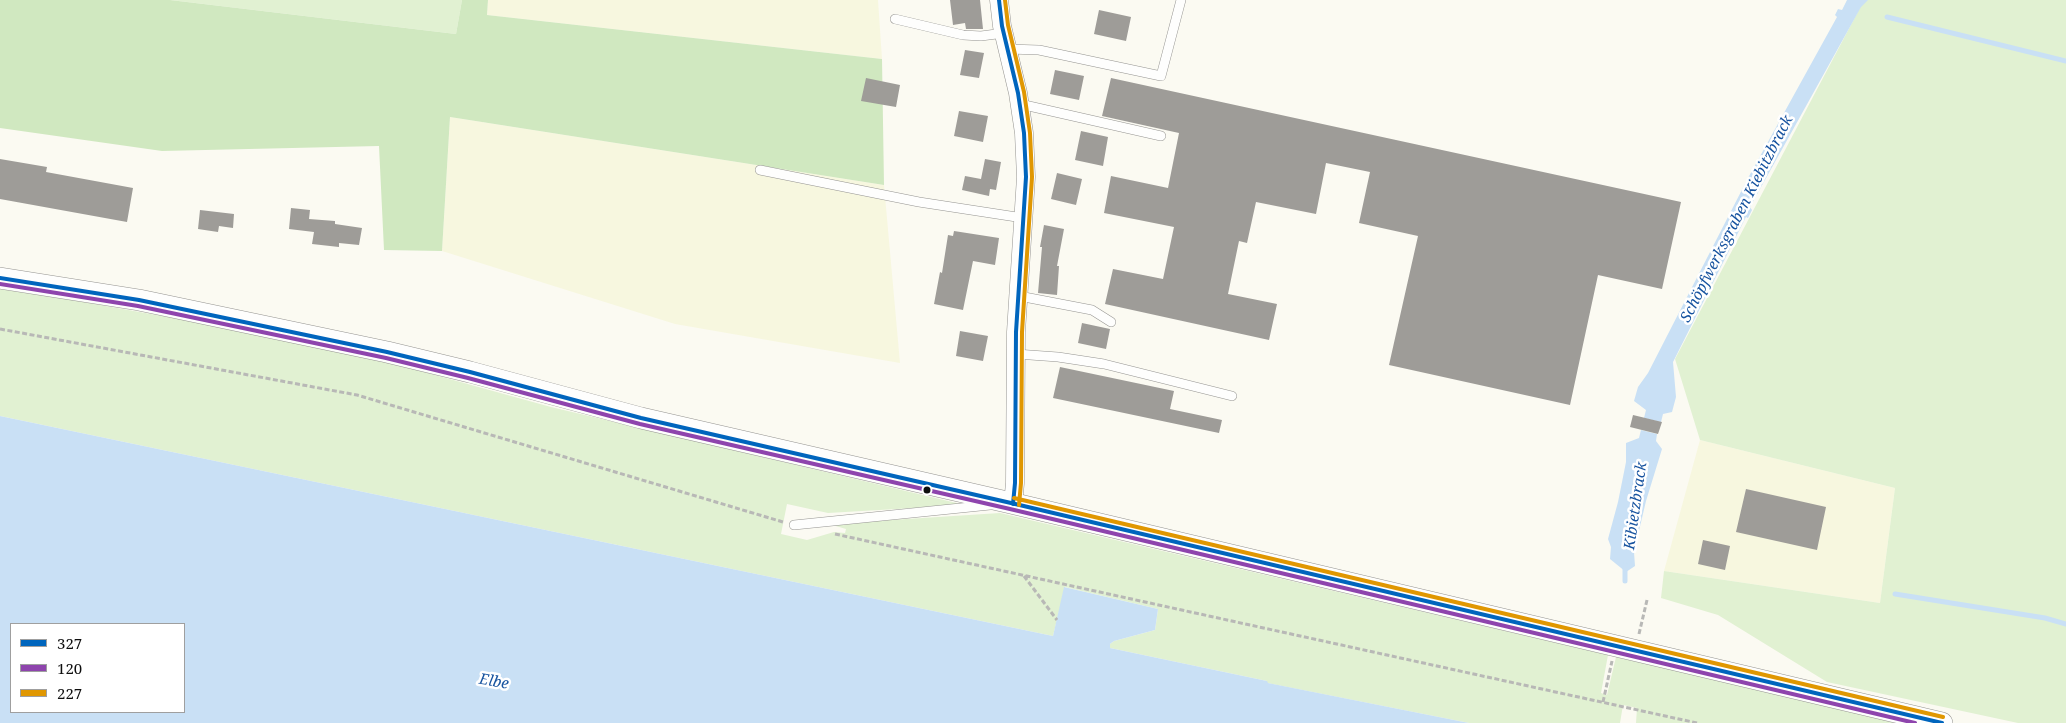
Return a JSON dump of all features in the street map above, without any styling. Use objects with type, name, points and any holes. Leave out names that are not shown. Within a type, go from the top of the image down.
[{"type":"street","points":[[999,0],[1020,104],[1026,177],[1016,354],[1012,503]]},
{"type":"street","points":[[0,278],[139,300],[387,352],[470,372],[641,418],[1012,503],[1942,723]]},
{"type":"lane","points":[[894,19],[963,35],[1006,41],[1039,50],[1161,76],[1181,0]]},
{"type":"lane","points":[[1020,104],[1160,136]]},
{"type":"lane","points":[[760,170],[918,202],[1023,218]]},
{"type":"lane","points":[[1019,296],[1092,310],[1110,322]]},
{"type":"lane","points":[[1016,354],[1058,357],[1104,364],[1232,396]]},
{"type":"lane","points":[[794,525],[1012,503]]},
{"type":"path","points":[[1024,575],[1057,620]]},
{"type":"path","points":[[1635,651],[1647,600]]},
{"type":"path","points":[[1603,702],[1615,646]]},
{"type":"green space","points":[[0,0],[170,0],[456,34],[462,0],[488,0],[487,15],[882,59],[884,185],[450,117],[442,251],[384,250],[379,146],[162,151],[0,128]]},
{"type":"green space","points":[[170,0],[462,0],[456,34]]},
{"type":"green space","points":[[488,0],[878,0],[882,59],[487,15]]},
{"type":"green space","points":[[1864,0],[2066,0],[2066,723],[2018,723],[1827,682],[1718,615],[1661,598],[1664,571],[1880,603],[1895,488],[1700,440],[1675,359]]},
{"type":"green space","points":[[450,117],[884,185],[900,363],[675,324],[442,251]]},
{"type":"green space","points":[[0,289],[201,323],[388,362],[551,407],[965,505],[828,513],[787,504],[781,534],[807,540],[834,532],[845,533],[846,529],[829,524],[1000,513],[1608,655],[1601,693],[1607,695],[1616,657],[1905,723],[1636,723],[1637,708],[1623,705],[1620,723],[1469,723],[1267,683],[1267,681],[1110,648],[1110,644],[1114,641],[1155,630],[1158,609],[1065,587],[1053,636],[0,416]]},
{"type":"green space","points":[[1700,440],[1895,488],[1880,603],[1664,571]]},
{"type":"water","name":"Schöpfwerksgraben Kiebitzbrack","points":[[1847,0],[1868,0],[1861,7],[1750,207],[1752,210],[1748,218],[1746,217],[1673,362],[1676,397],[1672,412],[1663,414],[1661,422],[1644,418],[1646,410],[1634,401],[1638,387],[1648,373],[1748,178],[1837,17],[1835,15],[1838,9],[1842,10]]},
{"type":"water","name":"Elbe","points":[[0,416],[1053,636],[1064,587],[1158,609],[1155,630],[1114,641],[1110,644],[1110,648],[1267,681],[1268,683],[1469,723],[0,723]]},
{"type":"water","points":[[1641,430],[1657,434],[1656,441],[1662,449],[1646,501],[1634,552],[1635,566],[1626,572],[1610,559],[1611,547],[1608,539],[1626,462],[1626,443],[1639,438]]},
{"type":"building","points":[[950,0],[980,0],[983,29],[966,29],[965,23],[953,25]]},
{"type":"building","points":[[1099,10],[1131,17],[1126,41],[1094,34]]},
{"type":"building","points":[[965,50],[984,53],[979,78],[960,75]]},
{"type":"building","points":[[1055,70],[1084,76],[1079,100],[1050,94]]},
{"type":"building","points":[[866,78],[900,85],[896,107],[861,101]]},
{"type":"building","points":[[1111,78],[1681,202],[1662,289],[1598,275],[1570,405],[1389,365],[1418,236],[1359,223],[1370,172],[1326,163],[1316,214],[1256,202],[1247,243],[1239,241],[1228,294],[1277,304],[1269,340],[1105,304],[1113,269],[1163,279],[1174,227],[1104,213],[1111,176],[1168,188],[1179,133],[1102,116]]},
{"type":"building","points":[[959,111],[988,116],[983,142],[954,136]]},
{"type":"building","points":[[1081,131],[1108,137],[1103,166],[1075,160]]},
{"type":"building","points":[[0,159],[47,167],[46,172],[133,188],[127,222],[0,199]]},
{"type":"building","points":[[985,159],[1001,162],[996,190],[990,189],[989,196],[962,190],[965,176],[981,179]]},
{"type":"building","points":[[1057,173],[1082,179],[1076,205],[1051,199]]},
{"type":"building","points":[[291,208],[310,210],[309,219],[335,221],[335,224],[362,228],[359,245],[339,243],[339,247],[312,244],[314,232],[289,229]]},
{"type":"building","points":[[200,210],[234,214],[233,228],[219,226],[218,232],[198,229]]},
{"type":"building","points":[[1044,225],[1064,229],[1057,266],[1059,266],[1057,295],[1038,293],[1042,247],[1040,247]]},
{"type":"building","points":[[954,231],[999,238],[995,265],[973,261],[963,310],[934,304],[940,272],[942,273],[948,235],[953,236]]},
{"type":"building","points":[[1082,323],[1110,329],[1106,349],[1078,343]]},
{"type":"building","points":[[960,331],[988,336],[983,361],[956,356]]},
{"type":"building","points":[[1060,367],[1174,391],[1170,409],[1222,420],[1219,433],[1053,398]]},
{"type":"building","points":[[1633,415],[1662,422],[1658,434],[1630,427]]},
{"type":"building","points":[[1746,489],[1826,507],[1817,550],[1736,532]]},
{"type":"building","points":[[1703,540],[1730,546],[1725,570],[1698,564]]},
{"type":"waterway","points":[[1887,17],[2066,61]]},
{"type":"waterway","name":"Kibietzbrack","points":[[1625,565],[1625,581]]},
{"type":"waterway","points":[[1895,594],[2045,618],[2066,624]]},
{"type":"transit line","name":"327","points":[[999,0],[1002,26],[1018,93],[1024,133],[1026,177],[1016,332],[1015,483],[1013,504]]},
{"type":"transit line","name":"227","points":[[1005,0],[1008,25],[1024,92],[1030,133],[1032,177],[1022,332],[1021,483],[1019,505]]},
{"type":"transit line","name":"327","points":[[0,278],[139,300],[387,352],[470,372],[641,418],[1011,503],[1942,723]]},
{"type":"transit line","name":"120","points":[[0,284],[138,306],[386,358],[640,424],[1010,509],[1915,723]]},
{"type":"transit line","name":"227","points":[[1014,498],[1943,717]]}]
